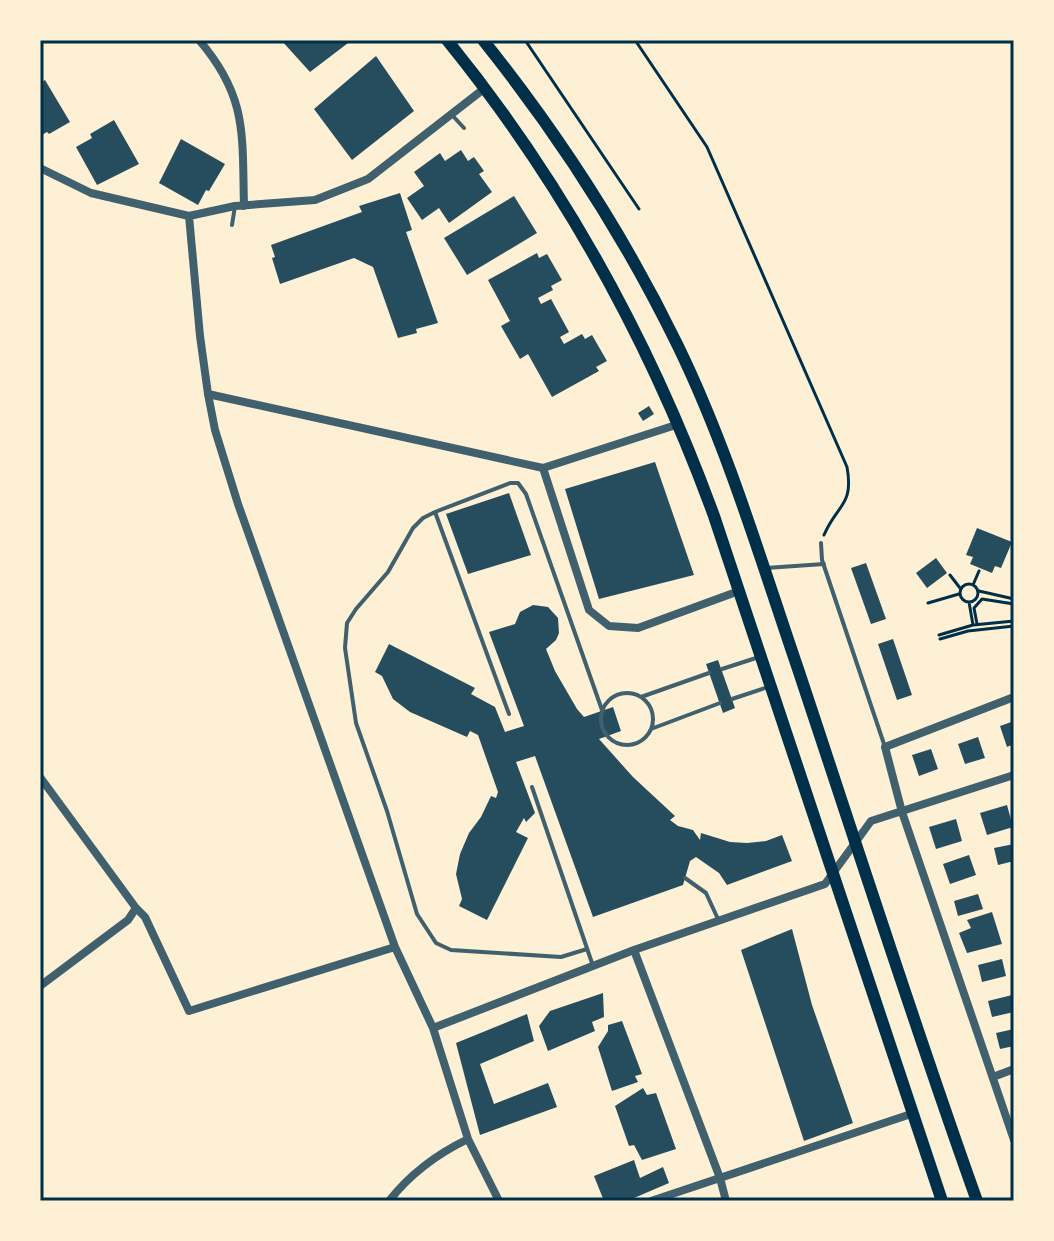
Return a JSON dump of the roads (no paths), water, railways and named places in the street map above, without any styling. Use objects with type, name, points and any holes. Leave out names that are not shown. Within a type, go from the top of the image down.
[{"type":"main road","points":[[447,40],[530,149],[567,209],[643,345],[679,424],[739,591],[942,1201]]},
{"type":"main road","points":[[483,40],[565,149],[623,242],[653,295],[701,399],[764,568],[977,1201]]},
{"type":"street","points":[[199,40],[219,65],[234,94],[240,116],[239,206]]},
{"type":"street","points":[[40,168],[91,193],[189,216],[239,206],[315,200],[368,179],[485,88]]},
{"type":"street","points":[[189,216],[208,394],[215,430],[238,504],[395,947],[433,1028],[468,1139],[499,1201]]},
{"type":"street","points":[[208,394],[543,468],[638,433],[679,424]]},
{"type":"street","points":[[543,468],[589,610],[609,626],[638,628],[739,591]]},
{"type":"street","points":[[1014,697],[885,747],[902,812],[1014,1140]]},
{"type":"street","points":[[433,1028],[634,950],[825,884],[871,821],[1014,775]]},
{"type":"street","points":[[40,777],[145,917],[189,1011],[395,947]]},
{"type":"street","points":[[40,986],[128,920],[136,908]]},
{"type":"street","points":[[634,950],[726,1201]]},
{"type":"street","points":[[993,1077],[1014,1069]]},
{"type":"street","points":[[651,1201],[914,1113]]},
{"type":"street","points":[[389,1201],[402,1185],[444,1150],[468,1139]]},
{"type":"lane","points":[[451,114],[464,128]]},
{"type":"lane","points":[[232,225],[239,206]]},
{"type":"lane","points":[[587,949],[561,957],[451,950],[436,943],[417,914],[387,811],[356,723],[345,632],[356,609],[388,572],[413,528],[423,518],[510,483],[518,483],[523,489],[602,710],[601,726],[615,743],[626,746],[636,744],[651,729],[652,711],[641,697]]},
{"type":"lane","points":[[435,512],[509,714]]},
{"type":"lane","points":[[823,543],[824,564],[885,747]]},
{"type":"lane","points":[[764,568],[824,564]]},
{"type":"lane","points":[[722,669],[761,656]]},
{"type":"lane","points":[[602,710],[619,694],[641,697],[709,673]]},
{"type":"lane","points":[[732,699],[771,686]]},
{"type":"lane","points":[[651,729],[720,703]]},
{"type":"lane","points":[[532,787],[593,966]]},
{"type":"lane","points":[[685,878],[706,893],[719,921]]}]
